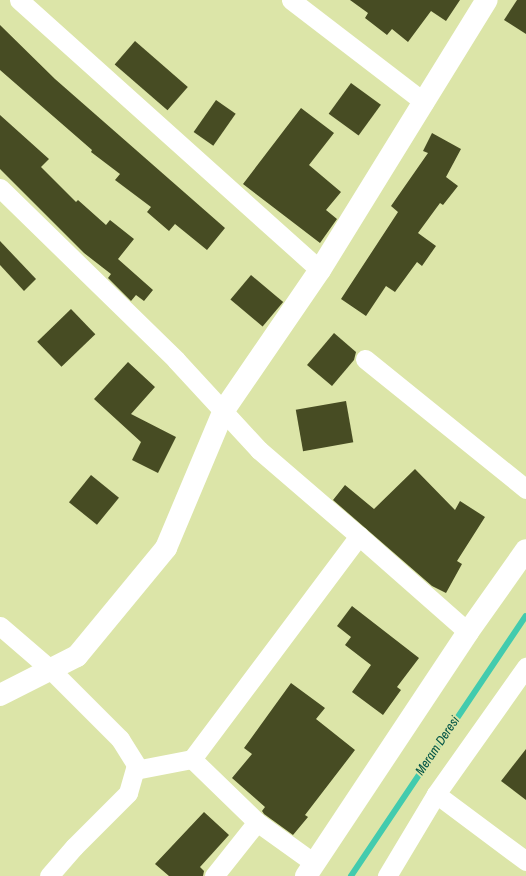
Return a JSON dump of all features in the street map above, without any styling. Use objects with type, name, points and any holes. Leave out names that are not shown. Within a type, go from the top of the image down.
[{"type":"street","points":[[19,0],[320,270]]},
{"type":"street","points":[[291,0],[424,102]]},
{"type":"street","points":[[0,695],[77,656],[166,548],[224,410],[320,270],[487,0]]},
{"type":"street","points":[[0,188],[224,410],[259,450],[468,632]]},
{"type":"street","points":[[365,359],[526,489]]},
{"type":"street","points":[[135,770],[192,759],[359,536]]},
{"type":"street","points":[[192,759],[257,822],[310,869],[468,632],[526,550]]},
{"type":"street","points":[[0,626],[50,669],[120,739],[136,765],[128,793],[49,876]]},
{"type":"street","points":[[387,876],[436,794],[526,667]]},
{"type":"street","points":[[436,794],[526,861]]},
{"type":"street","points":[[214,876],[257,822]]},
{"type":"building","points":[[350,0],[460,0],[446,21],[431,11],[408,42],[392,29],[387,35],[365,18],[368,13]]},
{"type":"building","points":[[517,0],[526,0],[526,34],[504,20]]},
{"type":"building","points":[[0,25],[55,79],[225,228],[207,250],[175,224],[169,231],[147,212],[151,207],[115,180],[120,174],[91,152],[92,150],[0,70]]},
{"type":"building","points":[[135,41],[188,87],[167,110],[115,64]]},
{"type":"building","points":[[351,83],[381,105],[359,135],[329,114]]},
{"type":"building","points":[[216,100],[236,114],[213,146],[194,132]]},
{"type":"building","points":[[301,108],[334,133],[309,165],[341,192],[326,210],[337,219],[320,243],[243,184]]},
{"type":"building","points":[[0,115],[49,159],[41,167],[76,202],[78,200],[106,225],[110,220],[134,239],[118,259],[153,290],[144,301],[136,295],[131,301],[108,278],[111,274],[84,253],[0,169]]},
{"type":"building","points":[[432,133],[461,149],[446,177],[458,186],[443,205],[440,203],[418,233],[436,246],[422,266],[417,262],[395,292],[386,286],[366,316],[341,299],[398,212],[391,206],[428,153],[423,151]]},
{"type":"building","points":[[0,241],[36,279],[24,291],[0,265]]},
{"type":"building","points":[[251,275],[283,302],[263,327],[230,300]]},
{"type":"building","points":[[71,309],[95,334],[62,367],[37,342]]},
{"type":"building","points":[[334,333],[356,352],[354,360],[332,386],[307,365]]},
{"type":"building","points":[[128,362],[155,387],[131,414],[176,437],[158,473],[132,460],[141,442],[94,399]]},
{"type":"building","points":[[346,401],[353,442],[303,451],[296,410]]},
{"type":"building","points":[[415,469],[455,510],[460,501],[485,517],[457,561],[462,564],[446,593],[432,586],[333,500],[345,485],[374,509]]},
{"type":"building","points":[[91,475],[119,498],[97,525],[69,502]]},
{"type":"building","points":[[352,606],[419,658],[397,687],[401,690],[383,715],[352,692],[371,665],[345,645],[351,637],[337,626]]},
{"type":"building","points":[[291,683],[325,708],[316,719],[355,750],[305,815],[308,817],[293,835],[264,814],[262,811],[265,807],[232,778],[252,754],[244,748]]},
{"type":"building","points":[[526,749],[526,800],[501,781]]},
{"type":"building","points":[[204,812],[229,835],[200,867],[204,871],[203,876],[169,876],[155,864]]},
{"type":"waterway","name":"Meram Deresi","points":[[351,876],[526,616]]}]
